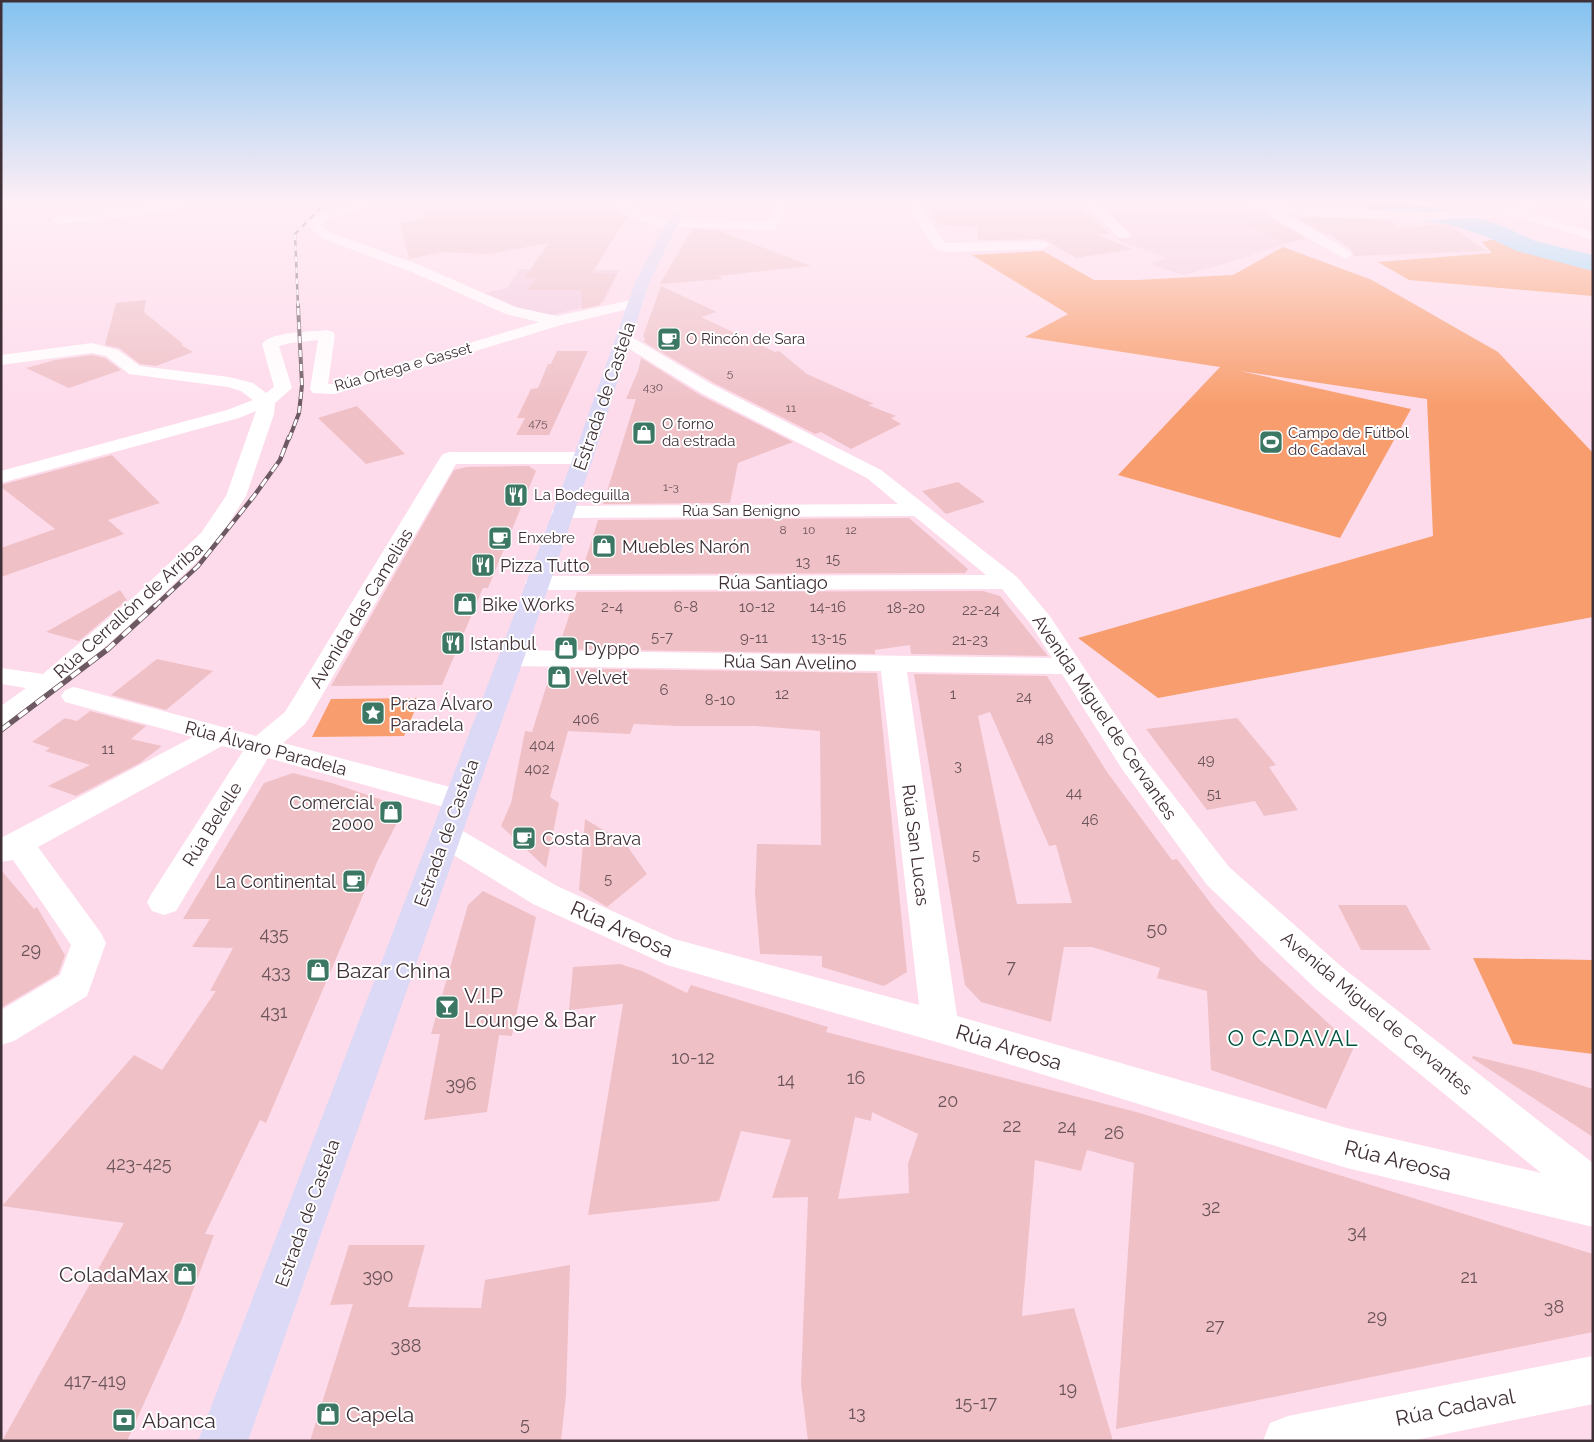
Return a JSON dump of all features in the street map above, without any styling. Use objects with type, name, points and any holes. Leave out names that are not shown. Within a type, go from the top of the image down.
[{"type":"main road","name":"Estrada de Castela","points":[[223,1441],[511,658],[642,283],[649,269]]},
{"type":"street","points":[[418,269],[511,311],[557,321]]},
{"type":"street","name":"Rúa Ortega e Gasset","points":[[1,477],[233,414],[266,401],[283,388],[270,344],[279,340],[327,335],[319,389],[335,389],[557,321],[636,304]]},
{"type":"street","name":"Avenida Miguel de Cervantes","points":[[624,339],[706,389],[874,474],[1009,582],[1040,620],[1068,666],[1132,762],[1218,876],[1330,979],[1593,1189]]},
{"type":"street","points":[[1,360],[92,348],[112,353],[135,370],[229,382],[247,387],[266,401]]},
{"type":"street","name":"Rúa Cerrallón de Arriba","points":[[1,720],[49,683],[145,599],[209,537],[236,496],[264,414],[266,401]]},
{"type":"street","name":"Avenida das Camelias","points":[[260,747],[295,718],[450,458],[582,458]]},
{"type":"street","name":"Rúa San Benigno","points":[[562,512],[921,510]]},
{"type":"street","name":"Rúa Santiago","points":[[537,583],[1009,582]]},
{"type":"street","name":"Rúa San Avelino","points":[[511,658],[1068,666]]},
{"type":"street","name":"Rúa San Lucas","points":[[893,664],[940,1027]]},
{"type":"street","points":[[1,676],[49,683]]},
{"type":"street","name":"Rúa Álvaro Paradela","points":[[74,696],[458,800]]},
{"type":"street","points":[[1,1029],[74,985],[90,943],[10,848],[218,736]]},
{"type":"street","name":"Rúa Belelle","points":[[164,902],[260,747]]},
{"type":"street","name":"Rúa Areosa","points":[[445,835],[545,895],[667,951],[940,1027],[1347,1148],[1593,1206]]},
{"type":"street","name":"Rúa Cadaval","points":[[1288,1441],[1593,1380]]},
{"type":"shaded area","points":[[520,269],[619,270],[604,302],[552,315],[529,312],[485,293],[507,288]]},
{"type":"shaded area","points":[[995,269],[1075,269],[1094,280],[1137,280],[1233,275],[1243,269],[1343,269],[1372,280],[1498,352],[1593,453],[1593,617],[1158,698],[1078,638],[1433,536],[1427,399],[1240,371],[1411,409],[1340,538],[1118,475],[1220,367],[1025,337],[1068,314]]},
{"type":"shaded area","points":[[1165,269],[1205,269],[1183,275]]},
{"type":"shaded area","points":[[1391,269],[1593,269],[1593,296],[1409,280]]},
{"type":"shaded area","points":[[420,698],[404,736],[312,737],[331,699]]},
{"type":"shaded area","points":[[1473,958],[1593,960],[1593,1054],[1513,1044]]},
{"type":"building","points":[[530,269],[594,269],[592,273],[617,274],[600,305],[582,309],[581,290],[527,290],[536,278],[524,278]]},
{"type":"building","points":[[669,269],[780,269],[718,276],[723,279],[660,284]]},
{"type":"building","points":[[661,286],[717,312],[701,317],[775,352],[779,351],[807,374],[874,404],[868,405],[896,416],[891,418],[901,424],[851,449],[821,432],[815,434],[714,383],[644,342],[645,338],[643,336]]},
{"type":"building","points":[[146,300],[144,312],[183,344],[181,345],[193,352],[156,366],[140,364],[119,348],[105,345],[116,303]]},
{"type":"building","points":[[557,351],[588,351],[549,435],[516,435],[525,418],[517,418],[531,389],[538,388],[548,364],[551,364]]},
{"type":"building","points":[[92,355],[105,358],[121,370],[69,388],[26,368],[55,360]]},
{"type":"building","points":[[641,358],[700,395],[793,442],[738,463],[730,503],[603,504],[636,399],[626,399],[638,371]]},
{"type":"building","points":[[357,406],[405,454],[366,464],[318,418]]},
{"type":"building","points":[[112,455],[160,503],[108,520],[124,534],[1,577],[1,548],[55,529],[1,487],[1,485]]},
{"type":"building","points":[[529,466],[536,471],[488,588],[483,588],[442,685],[331,686],[454,470],[467,467]]},
{"type":"building","points":[[958,482],[985,502],[946,514],[922,491]]},
{"type":"building","points":[[909,518],[968,569],[965,573],[581,574],[598,520]]},
{"type":"building","points":[[120,590],[127,600],[79,641],[46,632]]},
{"type":"building","points":[[983,591],[1000,596],[1048,656],[911,654],[910,645],[875,650],[875,654],[558,649],[577,592]]},
{"type":"building","points":[[157,659],[213,671],[166,710],[111,695]]},
{"type":"building","points":[[552,668],[877,673],[907,972],[884,986],[822,967],[822,956],[760,954],[755,893],[757,844],[821,845],[820,731],[755,726],[634,724],[630,734],[568,731],[550,797],[559,803],[546,868],[501,826],[511,803],[525,731],[532,732]]},
{"type":"building","points":[[914,674],[1047,676],[1107,772],[1172,860],[1177,859],[1215,909],[1260,960],[1354,1047],[1326,1109],[1211,1070],[1207,991],[1157,978],[1160,968],[1092,947],[1064,947],[1051,1022],[981,1002],[965,985]],"holes":[[[990,712],[1049,846],[1056,845],[1072,903],[1017,904],[978,716]]]},
{"type":"building","points":[[90,711],[146,726],[131,739],[162,746],[140,763],[76,796],[48,786],[90,765],[45,751],[50,748],[32,742],[65,718],[77,721]]},
{"type":"building","points":[[1237,718],[1276,765],[1269,767],[1298,810],[1264,816],[1255,801],[1207,810],[1146,729]]},
{"type":"building","points":[[293,773],[332,783],[394,804],[402,813],[378,860],[266,1123],[260,1120],[205,1234],[214,1235],[182,1319],[127,1441],[2,1441],[124,1223],[2,1206],[134,1055],[162,1070],[216,991],[210,991],[233,948],[192,947],[210,919],[183,919],[264,783]]},
{"type":"building","points":[[585,819],[625,843],[647,874],[607,907],[579,890]]},
{"type":"building","points":[[1,870],[34,909],[37,907],[65,955],[58,974],[1,1008]]},
{"type":"building","points":[[483,891],[536,917],[512,1036],[499,1035],[487,1112],[424,1120],[440,1034],[431,1034],[468,905]]},
{"type":"building","points":[[1338,905],[1406,905],[1431,950],[1361,950]]},
{"type":"building","points":[[620,964],[642,971],[687,993],[691,985],[828,1027],[826,1032],[1140,1113],[1593,1254],[1593,1332],[1116,1429],[1134,1163],[1087,1150],[1081,1171],[1035,1160],[1022,1316],[1074,1308],[1113,1441],[808,1441],[801,1384],[808,1197],[772,1198],[791,1140],[741,1131],[719,1201],[588,1215],[623,1004],[569,1010],[573,967]],"holes":[[[872,1112],[918,1134],[908,1164],[909,1193],[838,1199],[855,1117],[871,1121]]]},
{"type":"building","points":[[1473,1056],[1535,1071],[1593,1089],[1593,1137],[1472,1058]]},
{"type":"building","points":[[349,1245],[425,1245],[408,1307],[481,1308],[485,1280],[570,1265],[566,1395],[561,1441],[310,1441],[353,1304],[330,1305]]},
{"type":"railway","points":[[296,269],[298,306]]},
{"type":"railway","points":[[289,439],[299,413],[302,385],[298,305]]},
{"type":"railway","points":[[154,607],[198,566],[254,496],[280,460],[289,437]]},
{"type":"railway","points":[[1,730],[108,649],[155,606]]},
{"type":"place","name":"O Rincón de Sara","points":[[669,339]]},
{"type":"place","name":"O forno da estrada","points":[[644,433]]},
{"type":"place","name":"Campo de Fútbol do Cadaval","points":[[1271,442]]},
{"type":"place","name":"La Bodeguilla","points":[[516,495]]},
{"type":"place","name":"Enxebre","points":[[500,538]]},
{"type":"place","name":"Muebles Narón","points":[[604,546]]},
{"type":"place","name":"Pizza Tutto","points":[[483,565]]},
{"type":"place","name":"Bike Works","points":[[465,604]]},
{"type":"place","name":"Istanbul","points":[[453,643]]},
{"type":"place","name":"Dyppo","points":[[566,648]]},
{"type":"place","name":"Velvet","points":[[559,677]]},
{"type":"place","name":"Praza Álvaro Paradela","points":[[373,713]]},
{"type":"place","name":"Comercial 2000","points":[[391,812]]},
{"type":"place","name":"Costa Brava","points":[[524,838]]},
{"type":"place","name":"La Continental","points":[[354,881]]},
{"type":"place","name":"Bazar China","points":[[318,970]]},
{"type":"place","name":"V.I.P Lounge & Bar","points":[[447,1007]]},
{"type":"place","name":"ColadaMax","points":[[185,1274]]},
{"type":"place","name":"Capela","points":[[328,1414]]},
{"type":"place","name":"Abanca","points":[[124,1420]]},
{"type":"district","name":"O CADAVAL","points":[[1293,1038]]}]
